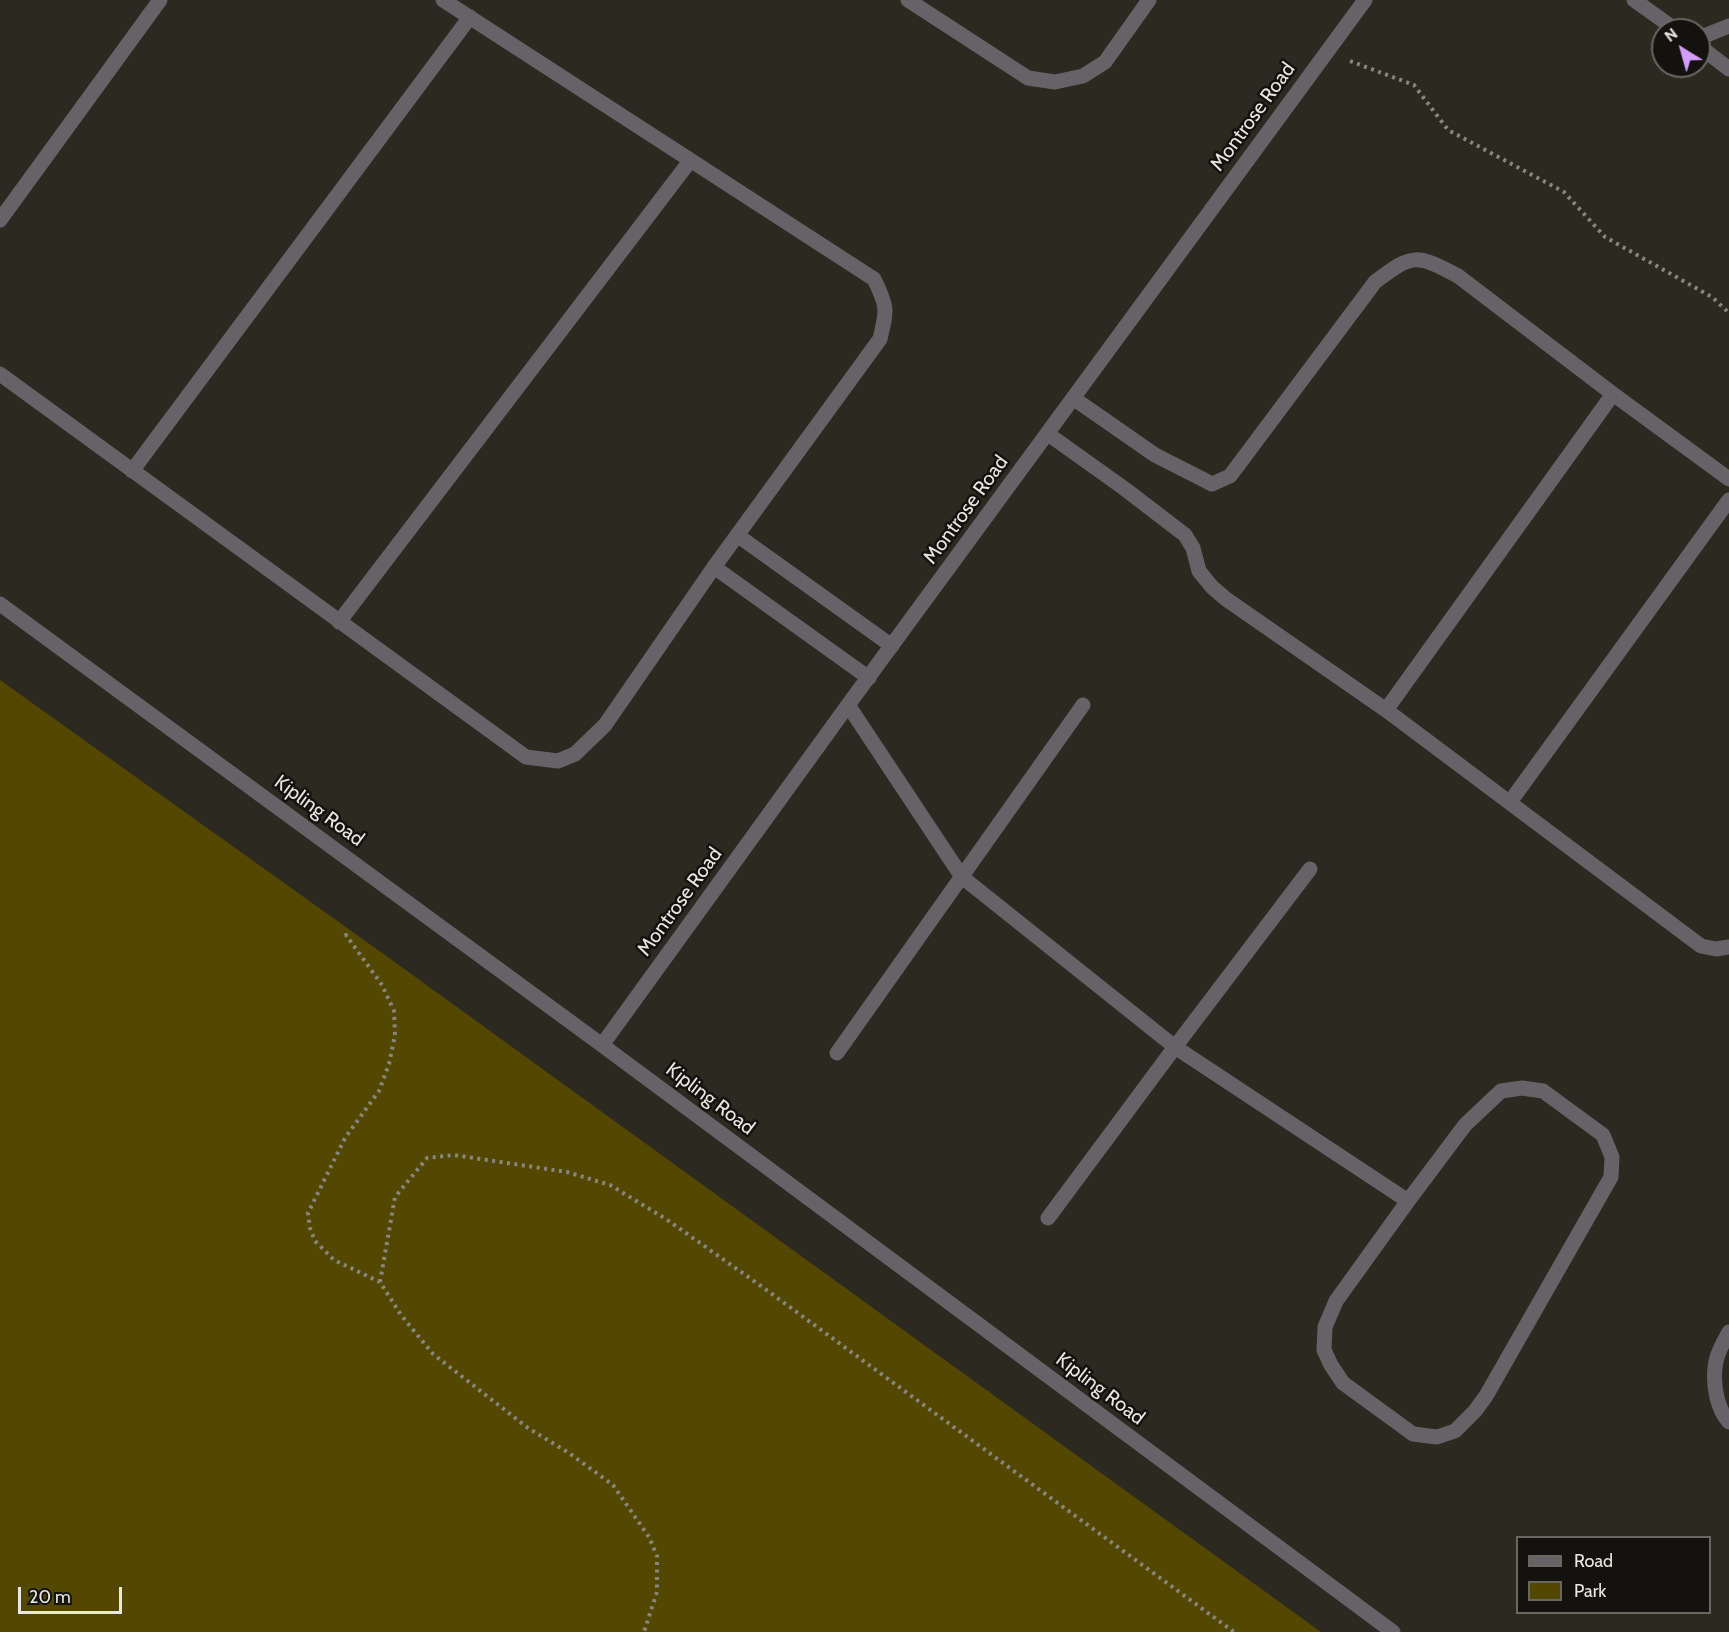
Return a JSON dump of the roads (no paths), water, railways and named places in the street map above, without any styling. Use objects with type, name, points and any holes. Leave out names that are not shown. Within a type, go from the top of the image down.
[{"type":"street","points":[[0,220],[160,0]]},
{"type":"street","points":[[0,374],[526,758],[558,760],[575,754],[605,725],[714,567],[880,339],[885,317],[885,300],[874,279],[443,0]]},
{"type":"street","points":[[908,0],[1028,78],[1055,82],[1083,76],[1105,62],[1149,0]]},
{"type":"street","name":"Montrose Road","points":[[602,1045],[848,705],[1365,0]]},
{"type":"street","points":[[1634,0],[1659,18]]},
{"type":"street","points":[[132,471],[470,17]]},
{"type":"street","points":[[1711,33],[1729,26]]},
{"type":"street","points":[[1711,55],[1729,69]]},
{"type":"street","points":[[339,622],[690,161]]},
{"type":"street","points":[[1073,398],[1155,455],[1212,484],[1230,476],[1375,282],[1409,259],[1429,261],[1458,276],[1729,480]]},
{"type":"street","points":[[1386,710],[1613,394]]},
{"type":"street","points":[[1048,434],[1185,535],[1193,548],[1199,571],[1226,599],[1386,710],[1701,946],[1716,949],[1729,947]]},
{"type":"street","points":[[1510,802],[1729,500]]},
{"type":"street","points":[[737,535],[892,646]]},
{"type":"street","points":[[714,567],[868,678]]},
{"type":"street","name":"Kipling Road","points":[[0,604],[602,1045],[1393,1632]]},
{"type":"street","points":[[848,705],[962,878],[1175,1047],[1408,1201]]},
{"type":"street","points":[[837,1053],[1083,705]]},
{"type":"street","points":[[1048,1218],[1310,869]]},
{"type":"street","points":[[1522,1088],[1543,1091],[1603,1135],[1612,1157],[1611,1177],[1486,1396],[1455,1431],[1437,1437],[1413,1434],[1343,1383],[1324,1350],[1325,1327],[1336,1301],[1408,1201],[1466,1125],[1501,1091],[1522,1088]]},
{"type":"street","points":[[1729,1332],[1715,1367],[1718,1399],[1729,1422]]}]
